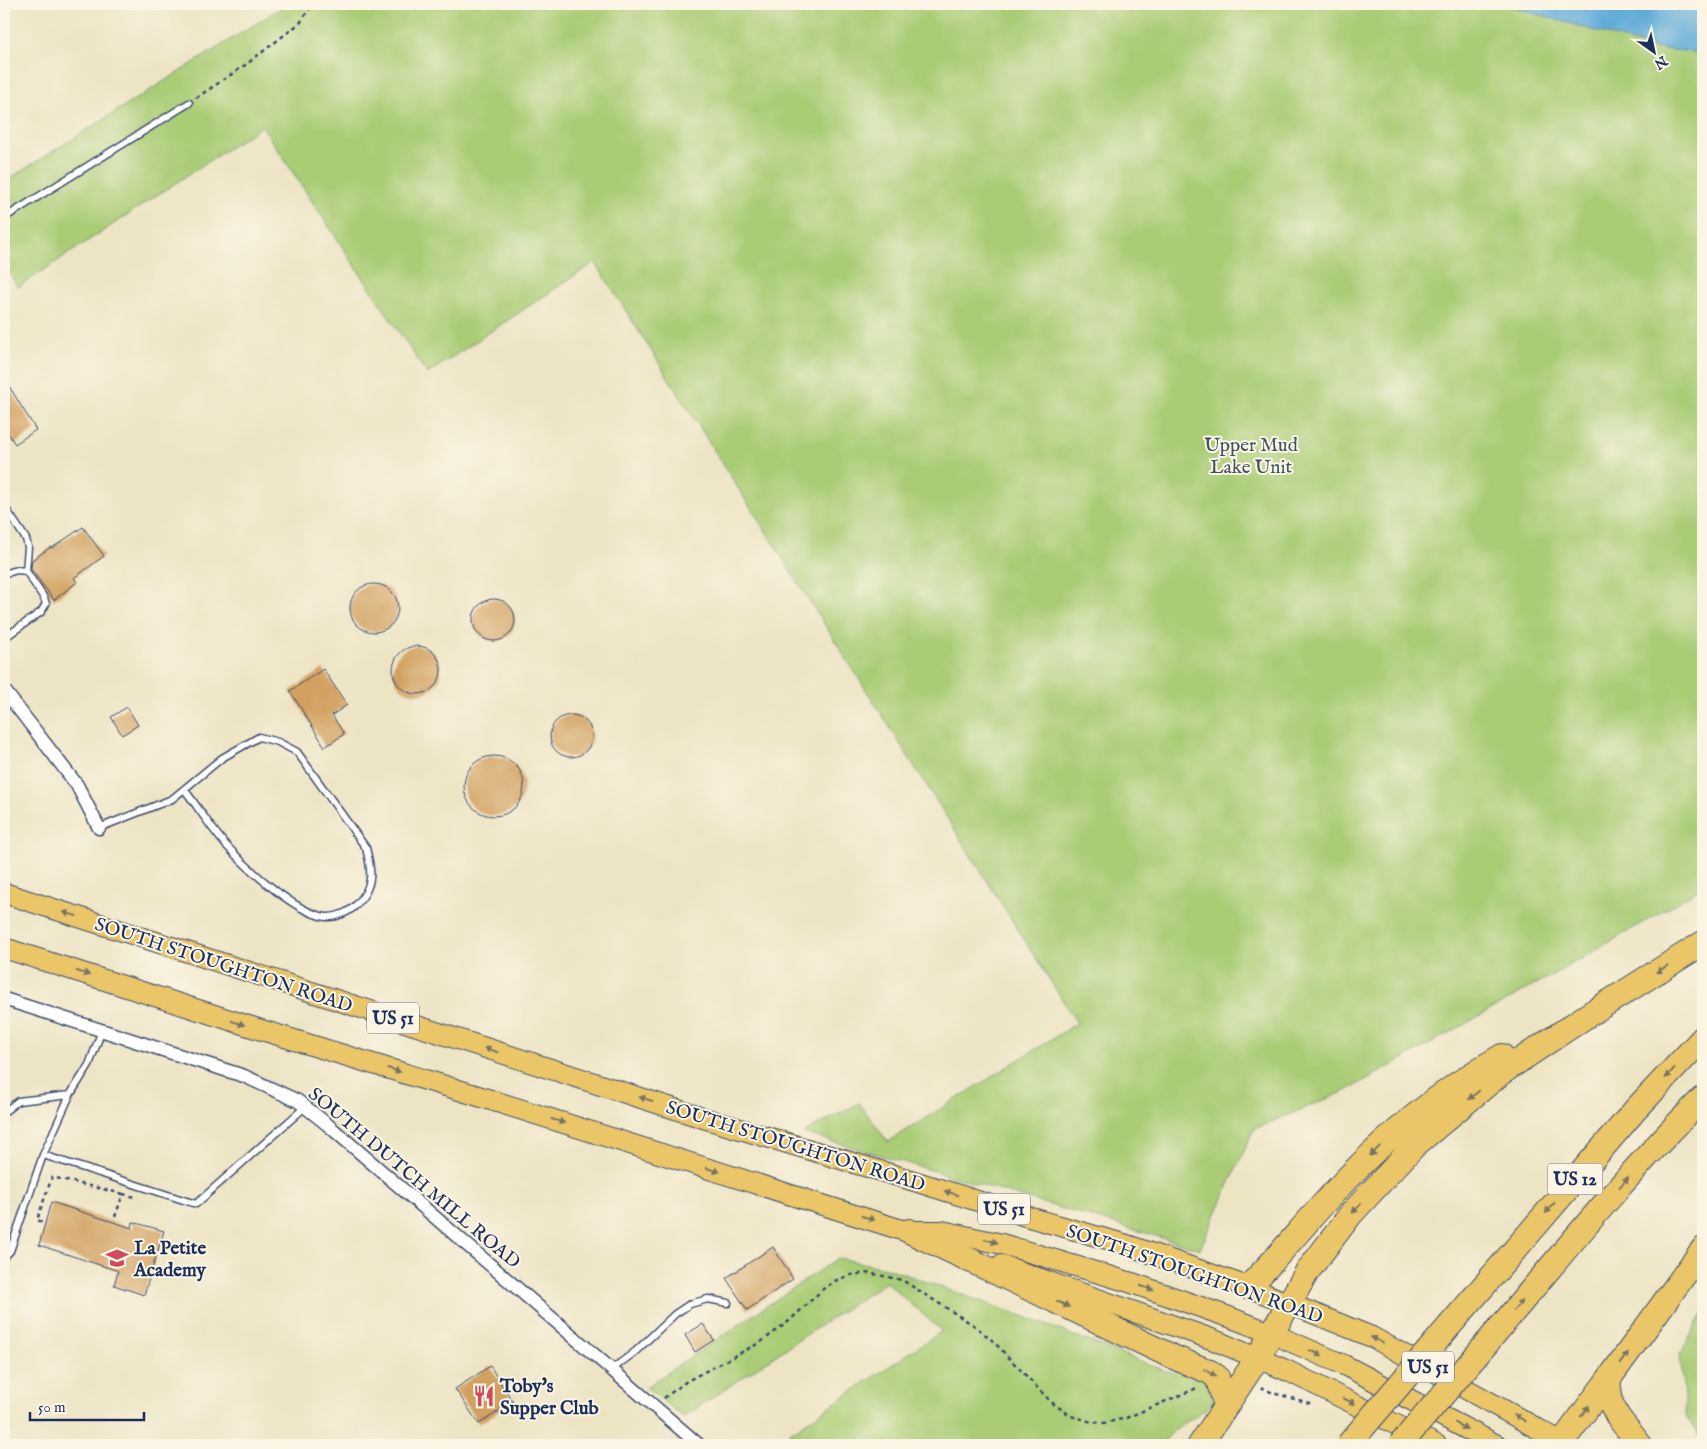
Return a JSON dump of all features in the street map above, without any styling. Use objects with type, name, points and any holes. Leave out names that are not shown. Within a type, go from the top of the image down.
[{"type":"highway","points":[[1200,1445],[1257,1359],[1307,1272],[1351,1214],[1414,1145],[1501,1073],[1584,1017],[1703,943]]},
{"type":"highway","points":[[1248,1287],[1266,1270],[1328,1199],[1377,1149],[1412,1119],[1459,1083],[1500,1056],[1584,1017]]},
{"type":"highway","name":"US 12","points":[[1348,1445],[1636,1109],[1703,1038]]},
{"type":"highway","name":"US 12","points":[[1400,1445],[1618,1189],[1703,1098]]},
{"type":"highway","points":[[909,1231],[1210,1372],[1217,1377],[1226,1406]]},
{"type":"highway","points":[[1562,1444],[1703,1249]]},
{"type":"highway","points":[[1608,1380],[1611,1403],[1618,1416],[1640,1445]]},
{"type":"main road","name":"SOUTH STOUGHTON ROAD","points":[[4,893],[703,1118],[1124,1244],[1248,1287],[1372,1337],[1562,1444]]},
{"type":"main road","points":[[4,906],[27,901]]},
{"type":"main road","name":"US 51","points":[[4,948],[909,1231],[1182,1328],[1288,1371],[1437,1445]]},
{"type":"main road","points":[[909,1231],[942,1231],[1002,1244],[1132,1283],[1271,1333],[1344,1365],[1497,1445]]},
{"type":"street","points":[[4,690],[76,785],[99,828]]},
{"type":"street","name":"SOUTH DUTCH MILL ROAD","points":[[4,999],[244,1076],[298,1102],[335,1131],[699,1445]]},
{"type":"lane","points":[[4,218],[189,103]]},
{"type":"lane","points":[[4,506],[26,539],[28,547],[26,571],[46,604],[41,612],[4,638]]},
{"type":"lane","points":[[4,574],[17,570],[26,571]]},
{"type":"lane","points":[[99,828],[172,799],[184,789],[222,758],[259,737],[278,742],[298,752],[366,848],[371,865],[371,880],[365,896],[353,908],[340,915],[327,917],[309,912],[275,890],[251,870],[225,843],[184,789]]},
{"type":"lane","points":[[4,1257],[10,1251],[43,1155],[70,1096],[89,1065],[102,1030]]},
{"type":"lane","points":[[4,1112],[18,1101],[70,1096]]},
{"type":"lane","points":[[43,1155],[196,1204],[305,1107]]},
{"type":"lane","points":[[610,1370],[636,1351],[675,1314],[690,1304],[708,1299],[728,1303]]},
{"type":"path","points":[[189,103],[244,66],[300,23],[313,4]]},
{"type":"path","points":[[42,1222],[37,1220],[52,1177],[140,1199]]},
{"type":"path","points":[[115,1218],[123,1194]]},
{"type":"path","points":[[653,1406],[687,1381],[761,1342],[788,1322],[835,1281],[850,1275],[869,1273],[902,1280],[975,1326],[993,1341],[1051,1402],[1078,1418],[1105,1423],[1126,1418],[1208,1383],[1217,1377]]},
{"type":"path","points":[[1244,1379],[1273,1393],[1314,1405]]},
{"type":"green space","name":"Upper Mud Lake Unit","points":[[287,4],[1503,4],[1654,48],[1703,53],[1703,887],[1586,956],[1346,1091],[1254,1129],[1200,1249],[804,1133],[859,1103],[888,1142],[1077,1023],[595,262],[427,374],[262,126],[18,287],[4,265],[4,182]]},
{"type":"green space","points":[[838,1258],[890,1269],[1033,1320],[1174,1374],[1176,1368],[1206,1380],[1214,1403],[1172,1432],[1161,1445],[772,1445],[942,1331],[886,1282],[683,1417],[646,1387]]},
{"type":"green space","points":[[1703,1314],[1703,1442],[1686,1417],[1680,1354]]},
{"type":"water","points":[[1503,4],[1703,4],[1703,53],[1654,48]]},
{"type":"building","points":[[4,378],[36,430],[15,444],[4,427]]},
{"type":"building","points":[[83,527],[104,556],[74,578],[77,582],[54,600],[31,569],[32,560]]},
{"type":"building","points":[[369,584],[379,584],[388,588],[394,594],[397,599],[397,617],[388,628],[379,632],[369,632],[360,628],[354,622],[350,613],[350,603],[354,594],[360,588]]},
{"type":"building","points":[[494,599],[509,605],[515,620],[509,635],[494,641],[479,635],[473,620],[479,605]]},
{"type":"building","points":[[412,646],[422,646],[431,650],[437,656],[440,661],[440,679],[431,690],[422,694],[412,694],[403,690],[397,684],[393,675],[393,665],[397,656],[403,650]]},
{"type":"building","points":[[323,669],[347,705],[332,715],[344,734],[325,747],[290,691]]},
{"type":"building","points":[[127,707],[138,725],[122,735],[111,717]]},
{"type":"building","points":[[575,715],[583,718],[589,724],[592,736],[589,748],[583,754],[567,757],[559,754],[553,748],[550,732],[553,724],[559,718]]},
{"type":"building","points":[[488,756],[500,756],[511,761],[519,769],[524,780],[522,798],[511,811],[500,816],[488,816],[477,811],[469,803],[464,792],[464,780],[469,769],[477,761]]},
{"type":"building","name":"La Petite Academy","points":[[51,1202],[132,1228],[133,1222],[164,1231],[144,1295],[114,1285],[118,1271],[39,1245]]},
{"type":"building","points":[[773,1247],[793,1279],[747,1310],[726,1278]]},
{"type":"building","points":[[703,1324],[714,1340],[695,1352],[685,1335]]},
{"type":"building","name":"Toby's Supper Club","points":[[490,1366],[513,1402],[479,1424],[455,1389]]},
{"type":"place","name":"La Petite Academy","points":[[117,1258]]},
{"type":"place","name":"Toby's Supper Club","points":[[484,1396]]}]
